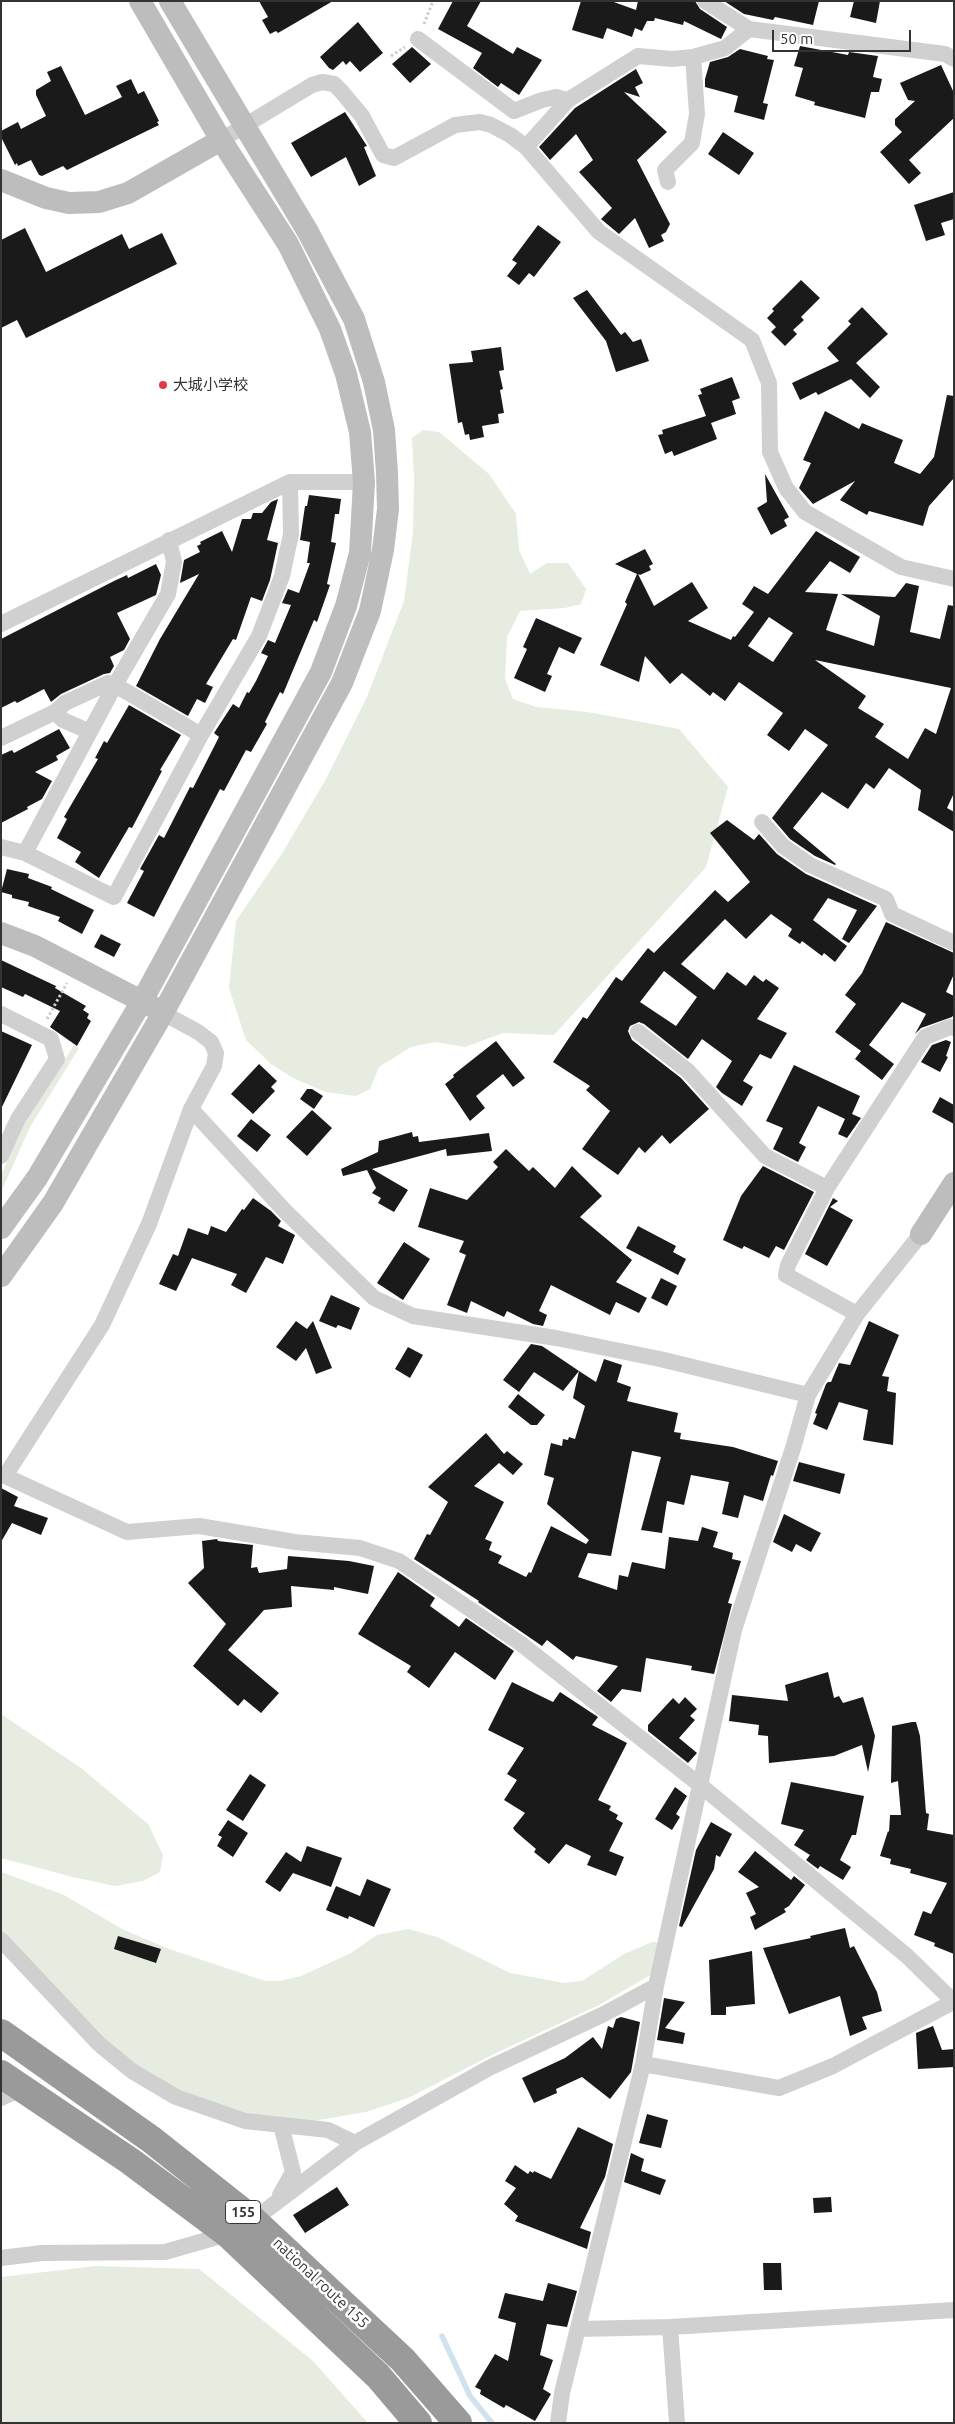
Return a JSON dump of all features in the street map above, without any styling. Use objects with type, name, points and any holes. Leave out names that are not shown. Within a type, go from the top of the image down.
[{"type":"highway","name":"national route 155","points":[[1,2033],[152,2140],[253,2220],[403,2360],[458,2423]]},
{"type":"highway","name":"national route 155","points":[[9,2087],[130,2161],[228,2234],[378,2376],[418,2423]]},
{"type":"street","points":[[1,1228],[37,1178],[142,1001],[316,680],[332,645],[346,606],[360,553],[364,482],[357,414],[346,374],[330,329],[288,244],[221,140],[140,1]]},
{"type":"street","points":[[1,1276],[53,1204],[163,1013],[346,674],[370,612],[383,550],[388,508],[388,473],[380,405],[356,327],[342,293],[308,232],[170,1]]},
{"type":"street","points":[[705,1],[749,29],[945,54],[954,59]]},
{"type":"street","points":[[526,147],[568,100],[638,56],[672,59],[693,57],[725,48],[749,29]]},
{"type":"street","points":[[418,39],[514,111],[542,100],[556,97],[568,100]]},
{"type":"street","points":[[668,182],[665,170],[692,143],[697,114],[693,57]]},
{"type":"street","points":[[1,180],[46,198],[70,203],[99,202],[128,193],[312,85],[322,82],[334,84],[341,91],[362,116],[383,155],[394,158],[455,125],[480,122],[491,125],[526,147],[598,232],[752,340],[769,383],[770,452],[786,488],[805,512],[900,567],[954,579]]},
{"type":"street","points":[[1,624],[290,482],[364,482]]},
{"type":"street","points":[[1,847],[25,853],[114,897],[201,735],[259,636],[282,576],[290,534],[290,482]]},
{"type":"street","points":[[25,853],[90,732],[168,594],[174,562],[169,540]]},
{"type":"street","points":[[1,738],[55,712],[65,704],[108,683],[116,685],[201,735]]},
{"type":"street","points":[[55,712],[63,720],[90,732]]},
{"type":"street","points":[[762,822],[783,846],[810,864],[886,899],[892,914],[954,943]]},
{"type":"street","points":[[1,933],[35,946],[198,1032],[211,1042],[216,1054],[214,1066],[192,1109],[149,1224],[102,1325],[5,1476],[127,1532],[199,1526],[295,1542],[360,1548],[399,1561],[520,1644],[700,1785],[907,1956],[954,2002],[833,2066],[779,2088],[643,2064]]},
{"type":"street","points":[[1,1014],[51,1039],[57,1060],[18,1119],[1,1156]]},
{"type":"street","points":[[857,1314],[786,1274],[788,1265],[827,1188],[925,1037],[950,1027],[954,1028]]},
{"type":"street","points":[[638,1032],[688,1071],[765,1156],[827,1188]]},
{"type":"street","points":[[192,1109],[285,1211],[374,1298],[413,1316],[556,1338],[660,1359],[808,1395]]},
{"type":"street","points":[[558,2423],[562,2393],[643,2064],[656,1986],[734,1630],[808,1395],[857,1314],[921,1234],[954,1183]]},
{"type":"street","points":[[1,1940],[99,2044],[132,2070],[176,2097],[245,2122],[328,2130],[355,2143]]},
{"type":"street","points":[[1,2258],[42,2253],[166,2252],[228,2234],[253,2220],[278,2199],[355,2143],[489,2068],[604,2014],[656,1986]]},
{"type":"street","points":[[278,2199],[293,2172],[281,2125]]},
{"type":"street","points":[[578,2329],[670,2327],[954,2310]]},
{"type":"street","points":[[670,2327],[677,2423]]},
{"type":"path","points":[[39,1033],[67,983]]},
{"type":"shaded area","points":[[423,430],[439,432],[489,474],[516,514],[519,550],[530,574],[547,563],[568,563],[586,589],[581,604],[565,608],[520,611],[507,637],[505,679],[513,699],[536,707],[588,712],[679,729],[728,787],[706,867],[554,1035],[503,1033],[465,1047],[435,1042],[411,1047],[379,1067],[370,1089],[356,1096],[326,1092],[295,1079],[271,1064],[246,1040],[229,988],[236,921],[281,855],[325,781],[367,697],[404,601],[413,533],[414,478],[412,438]]},
{"type":"shaded area","points":[[74,1045],[79,1048],[30,1127],[1,1192],[1,1175],[25,1123]]},
{"type":"shaded area","points":[[1,1714],[81,1768],[148,1824],[163,1855],[160,1872],[143,1881],[115,1886],[1,1858]]},
{"type":"shaded area","points":[[1,1872],[64,1895],[122,1929],[169,1949],[265,1981],[280,1981],[301,1976],[351,1953],[377,1935],[408,1929],[437,1937],[510,1973],[564,1983],[582,1981],[624,1954],[652,1942],[658,1942],[652,1974],[599,2005],[494,2054],[408,2098],[366,2112],[313,2121],[283,2121],[203,2105],[114,2053],[1,1937]]},
{"type":"shaded area","points":[[96,2266],[199,2269],[312,2360],[368,2423],[1,2423],[1,2277]]},
{"type":"building","points":[[259,1],[333,1],[278,33],[276,31],[270,34],[262,20],[268,17]]},
{"type":"building","points":[[453,1],[481,1],[467,26],[513,54],[517,47],[542,60],[519,95],[501,83],[498,87],[473,68],[482,53],[438,29]]},
{"type":"building","points":[[581,1],[611,1],[636,10],[638,1],[695,1],[700,9],[727,27],[721,39],[684,21],[683,25],[655,18],[654,21],[647,21],[642,31],[635,28],[632,37],[607,28],[603,39],[572,30]]},
{"type":"building","points":[[724,1],[819,1],[813,25],[775,17],[773,20],[744,14]]},
{"type":"building","points":[[854,1],[880,1],[876,23],[850,17]]},
{"type":"building","points":[[358,22],[383,53],[360,72],[350,61],[346,65],[343,61],[333,70],[329,68],[320,57]]},
{"type":"building","points":[[800,46],[848,55],[849,52],[878,56],[873,77],[882,79],[879,92],[871,92],[865,118],[814,105],[815,102],[795,96],[803,68],[794,66]]},
{"type":"building","points":[[412,47],[431,64],[410,83],[392,64]]},
{"type":"building","points":[[740,49],[768,56],[767,59],[774,60],[763,103],[768,104],[764,120],[734,112],[738,96],[705,87],[705,79],[710,62],[728,57]]},
{"type":"building","points":[[941,65],[954,93],[954,118],[909,160],[921,173],[909,184],[880,152],[902,132],[895,125],[895,119],[915,101],[908,100],[900,83]]},
{"type":"building","points":[[61,66],[85,115],[122,97],[116,86],[131,79],[138,94],[144,91],[159,121],[157,122],[159,125],[67,170],[63,166],[42,176],[39,175],[31,160],[18,166],[17,163],[15,165],[1,137],[1,131],[18,122],[21,129],[46,116],[36,95],[36,90],[51,81],[47,72]]},
{"type":"building","points":[[636,69],[643,83],[635,87],[640,97],[624,92],[667,132],[637,160],[670,224],[666,232],[661,235],[664,241],[649,248],[635,218],[619,234],[601,219],[612,208],[579,172],[593,160],[576,134],[550,160],[539,147],[575,108]]},
{"type":"building","points":[[345,112],[367,146],[364,147],[376,176],[359,186],[346,157],[311,177],[291,143]]},
{"type":"building","points":[[723,132],[754,153],[739,175],[708,154]]},
{"type":"building","points":[[954,192],[954,219],[941,223],[945,235],[926,241],[914,205]]},
{"type":"building","points":[[538,225],[561,242],[534,277],[529,273],[519,285],[507,276],[517,263],[512,260]]},
{"type":"building","points":[[25,228],[46,272],[122,234],[129,249],[162,233],[177,264],[26,338],[17,320],[1,328],[1,240]]},
{"type":"building","points":[[801,280],[820,298],[801,317],[804,320],[793,330],[797,334],[785,346],[771,332],[776,327],[767,318],[774,311],[772,309]]},
{"type":"building","points":[[587,290],[621,335],[625,332],[633,342],[641,339],[649,361],[616,372],[606,341],[573,298]]},
{"type":"building","points":[[862,307],[888,334],[856,363],[880,387],[870,398],[851,379],[818,395],[816,392],[800,400],[792,383],[839,361],[827,348],[851,324],[848,321]]},
{"type":"building","points":[[501,347],[504,370],[499,371],[503,389],[500,390],[504,413],[498,414],[499,423],[482,426],[484,437],[470,440],[469,434],[465,435],[462,422],[458,423],[449,364],[473,362],[471,351]]},
{"type":"building","points":[[732,377],[740,398],[732,401],[736,414],[711,423],[717,439],[674,456],[672,451],[665,454],[658,435],[663,434],[662,430],[706,416],[698,395],[702,394],[700,389]]},
{"type":"building","points":[[947,395],[954,396],[954,478],[929,506],[923,526],[869,511],[867,515],[840,500],[855,481],[813,504],[799,488],[811,463],[803,460],[825,411],[859,429],[862,423],[903,440],[894,463],[920,474],[934,457]]},
{"type":"building","points":[[765,474],[789,517],[784,520],[787,526],[771,535],[757,508],[767,502]]},
{"type":"building","points":[[309,495],[341,499],[339,514],[335,514],[331,542],[336,543],[327,584],[330,585],[317,622],[314,620],[283,694],[280,692],[265,722],[267,724],[251,752],[246,750],[224,791],[220,789],[154,917],[127,903],[144,871],[140,869],[159,835],[164,838],[190,787],[193,788],[219,737],[214,733],[233,704],[239,708],[247,692],[249,693],[256,681],[268,656],[261,653],[268,640],[275,643],[291,605],[282,603],[288,589],[299,593],[310,563],[307,563],[310,542],[300,540],[305,506],[307,506]]},
{"type":"building","points":[[278,499],[267,540],[278,543],[270,580],[262,601],[251,597],[236,640],[233,639],[206,684],[213,687],[205,703],[197,699],[188,716],[136,686],[160,639],[199,574],[180,583],[184,560],[200,552],[197,546],[201,544],[200,542],[222,531],[232,552],[242,519],[251,519],[253,513],[262,513],[271,502]]},
{"type":"building","points":[[816,531],[860,557],[850,573],[830,561],[805,592],[838,594],[826,630],[874,646],[880,616],[841,594],[895,597],[906,583],[919,586],[910,632],[940,639],[948,605],[954,606],[954,793],[947,808],[954,812],[954,832],[918,810],[921,790],[889,768],[874,789],[866,783],[848,809],[822,792],[793,828],[836,864],[815,856],[790,839],[772,818],[828,745],[805,729],[789,751],[767,735],[783,713],[739,682],[725,701],[713,692],[710,696],[682,673],[670,684],[645,656],[639,682],[600,665],[627,604],[625,602],[637,574],[615,564],[645,549],[653,564],[649,566],[651,570],[640,575],[638,574],[654,606],[692,582],[708,608],[688,621],[731,640],[754,612],[742,604],[754,586],[768,594]],"holes":[[[769,617],[793,633],[773,662],[748,646]],[[815,660],[951,688],[936,734],[925,728],[908,759],[875,737],[884,724],[858,708],[866,696]]]},
{"type":"building","points":[[156,564],[161,575],[156,595],[117,613],[130,639],[124,650],[110,657],[114,666],[110,673],[61,694],[51,702],[44,689],[17,703],[15,701],[1,708],[1,639],[114,581],[127,575],[128,578]]},
{"type":"building","points":[[536,618],[582,638],[574,654],[559,647],[547,674],[552,676],[545,692],[514,678],[527,649],[523,647]]},
{"type":"building","points":[[129,705],[181,735],[160,770],[162,771],[132,828],[129,827],[99,878],[75,862],[81,852],[57,838],[67,819],[64,817],[98,759],[95,758],[104,741],[107,743]]},
{"type":"building","points":[[59,729],[70,748],[56,756],[58,760],[35,772],[52,781],[42,799],[27,807],[28,809],[1,823],[1,755],[12,750],[14,753]]},
{"type":"building","points":[[727,820],[754,840],[759,834],[777,854],[806,874],[877,906],[849,943],[842,939],[857,910],[828,898],[813,920],[847,946],[835,962],[824,953],[822,956],[802,941],[800,944],[788,936],[792,929],[771,914],[746,939],[725,919],[681,964],[714,990],[727,972],[746,986],[754,975],[763,982],[766,979],[779,988],[757,1019],[787,1033],[771,1059],[760,1054],[743,1081],[753,1087],[742,1106],[716,1087],[732,1061],[702,1039],[688,1059],[644,1024],[639,1022],[630,1026],[628,1031],[632,1040],[681,1078],[709,1109],[670,1144],[662,1135],[645,1153],[639,1147],[618,1175],[582,1149],[610,1111],[586,1090],[590,1086],[553,1062],[583,1017],[587,1019],[616,977],[622,981],[648,948],[654,953],[715,890],[728,902],[750,882],[710,833]],"holes":[[[664,971],[697,997],[676,1026],[640,1002]]]},
{"type":"building","points":[[7,869],[29,874],[28,878],[52,887],[51,889],[94,910],[82,934],[58,921],[60,917],[28,906],[29,902],[12,898],[12,895],[1,892]]},
{"type":"building","points":[[886,922],[954,953],[954,974],[946,992],[954,996],[954,1014],[952,1017],[921,1028],[915,1034],[926,1014],[902,1002],[869,1045],[894,1064],[882,1080],[855,1059],[861,1051],[835,1032],[856,1004],[845,995],[862,973]]},
{"type":"building","points":[[101,934],[121,944],[114,957],[94,947]]},
{"type":"building","points":[[1,960],[56,986],[55,988],[86,1006],[83,1010],[89,1014],[87,1018],[91,1021],[77,1046],[50,1027],[60,1011],[25,994],[23,997],[1,987]]},
{"type":"building","points":[[1,1031],[32,1045],[1,1109]]},
{"type":"building","points":[[946,1040],[951,1042],[946,1056],[948,1057],[940,1072],[921,1062],[932,1045]]},
{"type":"building","points":[[496,1041],[525,1078],[513,1087],[503,1074],[476,1096],[485,1108],[470,1121],[445,1084],[454,1077],[453,1075]]},
{"type":"building","points":[[259,1064],[277,1081],[271,1087],[275,1091],[253,1114],[231,1094]]},
{"type":"building","points":[[794,1065],[860,1096],[852,1114],[861,1118],[847,1138],[838,1134],[845,1119],[818,1106],[799,1143],[806,1147],[798,1162],[773,1149],[783,1128],[766,1121]]},
{"type":"building","points":[[307,1089],[312,1089],[323,1096],[314,1109],[300,1099]]},
{"type":"building","points":[[940,1097],[954,1105],[954,1124],[932,1112]]},
{"type":"building","points":[[312,1110],[332,1128],[307,1156],[286,1137]]},
{"type":"building","points":[[251,1119],[271,1135],[257,1152],[237,1136]]},
{"type":"building","points":[[412,1132],[413,1137],[418,1136],[419,1142],[489,1133],[492,1151],[447,1156],[446,1149],[372,1169],[408,1190],[394,1212],[378,1203],[381,1198],[372,1193],[376,1188],[367,1170],[343,1176],[341,1169],[378,1152],[379,1141]]},
{"type":"building","points":[[506,1149],[529,1171],[533,1167],[555,1188],[572,1166],[602,1196],[580,1217],[632,1260],[616,1282],[647,1298],[639,1313],[616,1302],[610,1315],[551,1285],[539,1311],[547,1315],[543,1326],[533,1324],[507,1311],[504,1317],[471,1301],[467,1313],[447,1305],[466,1255],[459,1252],[464,1241],[418,1227],[430,1188],[467,1200],[498,1167],[493,1162]]},
{"type":"building","points":[[763,1166],[814,1192],[784,1250],[776,1246],[769,1258],[744,1246],[742,1249],[723,1240],[741,1196]]},
{"type":"building","points":[[253,1198],[281,1221],[278,1226],[295,1235],[283,1264],[266,1257],[246,1293],[231,1285],[237,1274],[192,1258],[176,1291],[159,1284],[173,1254],[178,1256],[188,1228],[208,1235],[211,1226],[226,1232],[242,1209],[244,1210]]},
{"type":"building","points":[[833,1198],[838,1201],[830,1207],[853,1220],[827,1266],[805,1254]]},
{"type":"building","points":[[638,1226],[676,1246],[673,1252],[686,1259],[678,1275],[626,1248]]},
{"type":"building","points":[[404,1242],[430,1259],[403,1300],[377,1283]]},
{"type":"building","points":[[661,1278],[677,1286],[667,1306],[651,1298]]},
{"type":"building","points":[[331,1295],[360,1308],[351,1330],[338,1325],[336,1328],[319,1321]]},
{"type":"building","points":[[296,1321],[307,1329],[313,1321],[332,1368],[316,1374],[306,1348],[296,1361],[276,1347]]},
{"type":"building","points":[[869,1321],[899,1335],[882,1376],[889,1377],[887,1391],[896,1393],[893,1445],[863,1440],[868,1410],[839,1402],[827,1430],[813,1424],[826,1384],[831,1382],[839,1363],[850,1365]]},
{"type":"building","points":[[531,1344],[542,1346],[579,1371],[563,1391],[534,1372],[519,1392],[503,1380]]},
{"type":"building","points":[[408,1347],[423,1355],[410,1378],[395,1369]]},
{"type":"building","points":[[604,1359],[622,1365],[617,1382],[631,1387],[627,1401],[678,1413],[674,1432],[681,1433],[680,1439],[733,1447],[778,1461],[773,1476],[771,1475],[763,1501],[744,1495],[738,1518],[722,1514],[729,1482],[691,1475],[684,1505],[667,1501],[662,1533],[641,1530],[661,1457],[632,1451],[611,1556],[588,1553],[578,1577],[617,1590],[619,1575],[628,1577],[632,1562],[665,1569],[669,1537],[698,1541],[702,1527],[718,1532],[713,1547],[733,1553],[732,1559],[741,1561],[728,1603],[732,1604],[714,1674],[691,1670],[692,1666],[646,1658],[641,1692],[622,1689],[611,1702],[597,1691],[618,1666],[576,1656],[573,1660],[547,1640],[542,1646],[479,1601],[414,1559],[427,1534],[430,1535],[448,1502],[428,1487],[486,1433],[504,1454],[507,1451],[523,1464],[513,1475],[499,1463],[474,1486],[504,1502],[485,1539],[492,1542],[489,1550],[502,1556],[498,1563],[526,1577],[529,1572],[531,1573],[551,1526],[586,1544],[589,1540],[547,1504],[554,1478],[544,1475],[551,1443],[562,1446],[563,1439],[568,1440],[569,1437],[575,1439],[585,1406],[573,1398],[579,1371],[596,1382]]},
{"type":"building","points":[[518,1394],[545,1415],[537,1425],[531,1425],[508,1407]]},
{"type":"building","points":[[799,1462],[845,1474],[840,1494],[793,1481]]},
{"type":"building","points":[[1,1488],[18,1497],[14,1506],[48,1518],[41,1535],[12,1523],[1,1542]]},
{"type":"building","points":[[784,1514],[821,1533],[811,1552],[796,1544],[792,1552],[773,1542]]},
{"type":"building","points":[[217,1539],[218,1541],[253,1545],[251,1568],[257,1567],[259,1573],[287,1569],[288,1556],[349,1561],[374,1566],[368,1594],[334,1587],[334,1590],[291,1586],[292,1607],[264,1610],[228,1650],[279,1693],[261,1713],[244,1699],[238,1706],[193,1666],[226,1624],[188,1583],[204,1568],[202,1541]]},
{"type":"building","points":[[398,1572],[435,1598],[430,1606],[459,1627],[466,1618],[514,1651],[495,1680],[455,1652],[429,1688],[407,1672],[411,1666],[358,1634]]},
{"type":"building","points":[[828,1672],[834,1698],[839,1696],[843,1703],[863,1697],[875,1736],[868,1772],[862,1745],[834,1756],[769,1763],[768,1736],[758,1735],[759,1725],[729,1721],[732,1695],[788,1701],[785,1685]]},
{"type":"building","points":[[512,1682],[553,1702],[560,1692],[598,1717],[592,1725],[627,1743],[598,1800],[611,1806],[609,1810],[618,1815],[616,1819],[623,1823],[609,1851],[624,1857],[616,1876],[587,1865],[591,1856],[566,1844],[549,1864],[534,1852],[536,1849],[513,1828],[525,1813],[504,1800],[517,1780],[507,1774],[524,1748],[488,1730]]},
{"type":"building","points":[[685,1697],[697,1709],[690,1716],[695,1720],[679,1738],[697,1753],[688,1763],[648,1731],[648,1725],[673,1698],[679,1704]]},
{"type":"building","points":[[916,1722],[920,1736],[926,1813],[929,1814],[927,1830],[954,1835],[954,1954],[934,1946],[935,1943],[914,1935],[923,1911],[931,1914],[947,1883],[910,1873],[911,1869],[890,1864],[891,1859],[880,1856],[889,1832],[890,1815],[901,1815],[898,1781],[891,1783],[892,1726]]},
{"type":"building","points":[[250,1774],[266,1785],[243,1821],[226,1810]]},
{"type":"building","points":[[791,1782],[864,1796],[856,1835],[852,1835],[840,1860],[851,1867],[843,1880],[820,1866],[818,1869],[806,1860],[810,1855],[794,1845],[804,1830],[781,1824]]},
{"type":"building","points":[[675,1787],[687,1796],[676,1814],[680,1817],[672,1830],[655,1819]]},
{"type":"building","points":[[228,1820],[248,1833],[233,1857],[217,1846],[222,1837],[218,1835]]},
{"type":"building","points":[[711,1822],[732,1834],[720,1857],[716,1855],[714,1869],[682,1927],[679,1926],[696,1850]]},
{"type":"building","points":[[307,1846],[342,1858],[331,1887],[293,1873],[280,1892],[265,1882],[286,1852],[301,1862]]},
{"type":"building","points":[[755,1851],[791,1880],[794,1876],[805,1885],[789,1906],[784,1909],[786,1912],[755,1930],[750,1917],[756,1914],[746,1893],[759,1887],[738,1872]]},
{"type":"building","points":[[367,1879],[391,1889],[374,1927],[349,1916],[348,1919],[326,1910],[336,1886],[360,1896]]},
{"type":"building","points":[[845,1928],[850,1948],[854,1946],[877,1992],[882,2011],[862,2017],[867,2029],[850,2036],[840,1996],[789,2014],[763,1948],[811,1938],[810,1936]]},
{"type":"building","points":[[118,1936],[161,1949],[156,1963],[114,1949]]},
{"type":"building","points":[[752,1951],[755,2004],[726,2007],[726,2015],[711,2015],[709,1960]]},
{"type":"building","points":[[664,1998],[685,2002],[665,2028],[685,2033],[683,2044],[657,2040]]},
{"type":"building","points":[[621,2017],[640,2022],[631,2072],[610,2099],[582,2077],[556,2089],[557,2093],[534,2103],[522,2078],[565,2058],[593,2037],[602,2049],[608,2026],[613,2028],[616,2019]]},
{"type":"building","points":[[933,2026],[942,2050],[954,2049],[954,2067],[918,2069],[916,2033]]},
{"type":"building","points":[[647,2114],[668,2120],[661,2148],[639,2143]]},
{"type":"building","points":[[578,2127],[613,2144],[605,2177],[580,2228],[591,2232],[587,2249],[515,2221],[518,2216],[504,2204],[516,2188],[505,2181],[515,2165],[528,2174],[530,2171],[533,2173],[534,2171],[551,2179]]},
{"type":"building","points":[[631,2153],[644,2159],[641,2171],[666,2180],[660,2195],[624,2182]]},
{"type":"building","points":[[337,2187],[349,2205],[305,2233],[293,2215]]},
{"type":"building","points":[[831,2197],[832,2212],[814,2213],[813,2198]]},
{"type":"building","points":[[763,2263],[781,2263],[782,2290],[764,2290]]},
{"type":"building","points":[[548,2283],[577,2291],[567,2327],[547,2324],[540,2355],[553,2360],[543,2389],[551,2394],[535,2421],[506,2405],[504,2408],[480,2394],[481,2390],[475,2387],[495,2354],[508,2361],[516,2323],[498,2318],[505,2293],[543,2301]]},
{"type":"waterway","points":[[442,2336],[470,2396],[492,2423]]},
{"type":"place","name":"大城小学校","points":[[163,385]]}]
